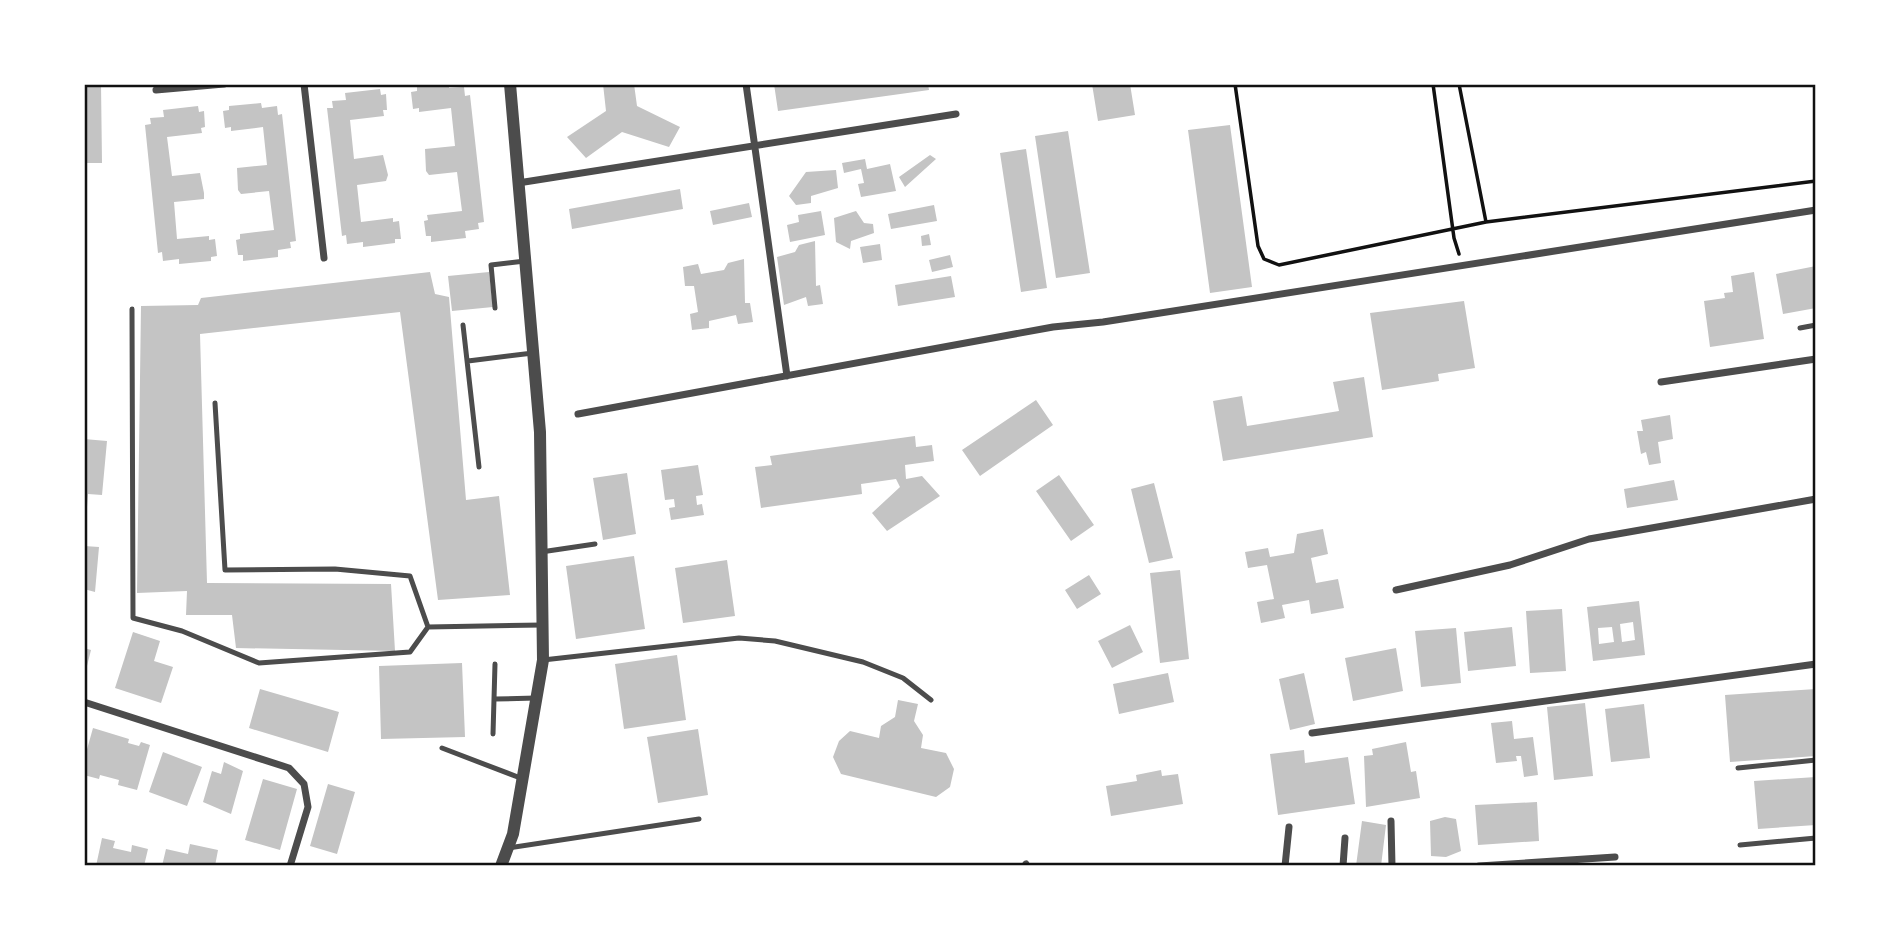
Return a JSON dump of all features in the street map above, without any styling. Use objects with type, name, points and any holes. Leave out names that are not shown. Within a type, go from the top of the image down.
[{"type":"street","points":[[156,90],[224,84]]},
{"type":"street","points":[[304,84],[324,258]]},
{"type":"street","points":[[501,866],[508,848],[523,779],[543,660],[540,432],[510,84]]},
{"type":"street","points":[[746,84],[787,376]]},
{"type":"street","points":[[518,183],[956,114]]},
{"type":"street","points":[[578,414],[1053,327],[1103,322],[1816,210]]},
{"type":"street","points":[[1661,382],[1816,359]]},
{"type":"street","points":[[1396,590],[1510,565],[1589,539],[1816,499]]},
{"type":"street","points":[[1312,733],[1816,663]]},
{"type":"street","points":[[84,702],[289,768],[304,783],[308,807],[290,866]]},
{"type":"street","points":[[1391,821],[1392,866]]},
{"type":"street","points":[[1285,866],[1289,827]]},
{"type":"street","points":[[1343,866],[1345,838]]},
{"type":"street","points":[[1479,866],[1615,856]]},
{"type":"lane","points":[[495,308],[491,265],[525,261]]},
{"type":"lane","points":[[132,309],[133,618],[182,631],[259,663],[410,652],[428,627]]},
{"type":"lane","points":[[463,325],[479,467]]},
{"type":"lane","points":[[1800,328],[1816,325]]},
{"type":"lane","points":[[468,361],[533,353]]},
{"type":"lane","points":[[215,403],[225,570],[335,569],[411,576],[428,627]]},
{"type":"lane","points":[[541,552],[595,544]]},
{"type":"lane","points":[[428,627],[542,625]]},
{"type":"lane","points":[[543,660],[739,638],[775,641],[863,662],[903,678],[931,700]]},
{"type":"lane","points":[[493,734],[495,664]]},
{"type":"lane","points":[[495,698],[536,698]]},
{"type":"lane","points":[[442,748],[523,779]]},
{"type":"lane","points":[[1738,768],[1816,760]]},
{"type":"lane","points":[[508,848],[699,819]]},
{"type":"lane","points":[[1740,845],[1816,838]]},
{"type":"path","points":[[1235,84],[1258,246],[1264,259],[1279,265],[1486,222],[1816,181]]},
{"type":"path","points":[[1433,84],[1453,228],[1463,266]]},
{"type":"path","points":[[1459,84],[1486,222]]},
{"type":"building","points":[[84,84],[101,84],[102,163],[84,163]]},
{"type":"building","points":[[449,84],[449,88],[464,87],[465,96],[470,95],[484,222],[478,223],[479,229],[465,231],[466,238],[431,242],[431,236],[426,236],[424,221],[428,220],[427,215],[462,211],[457,172],[429,175],[426,171],[425,149],[455,146],[451,108],[419,112],[419,108],[413,109],[411,92],[417,91],[417,87]]},
{"type":"building","points":[[603,84],[634,84],[637,106],[680,127],[669,147],[622,132],[586,158],[567,137],[606,111]]},
{"type":"building","points":[[774,84],[928,84],[929,90],[778,111]]},
{"type":"building","points":[[1092,84],[1130,84],[1135,115],[1098,121]]},
{"type":"building","points":[[380,89],[381,95],[386,94],[387,110],[383,110],[384,116],[350,120],[354,159],[383,155],[388,175],[386,181],[357,185],[361,222],[393,218],[393,222],[399,221],[401,239],[395,239],[395,243],[363,247],[363,242],[347,244],[346,235],[342,236],[327,108],[333,108],[332,101],[346,100],[345,93]]},
{"type":"building","points":[[261,103],[262,108],[277,106],[278,115],[282,114],[296,241],[290,242],[291,248],[278,250],[278,257],[243,261],[243,255],[238,255],[236,240],[240,239],[240,234],[274,230],[269,191],[241,194],[238,190],[237,168],[267,165],[263,127],[231,131],[231,127],[225,128],[223,111],[229,110],[229,106]]},
{"type":"building","points":[[198,106],[199,112],[204,111],[205,127],[201,128],[202,133],[167,137],[172,176],[200,173],[204,193],[204,199],[174,202],[177,239],[209,236],[209,240],[215,239],[217,256],[211,257],[211,261],[179,264],[179,259],[163,261],[162,252],[158,253],[145,125],[151,124],[150,118],[164,117],[163,110]]},
{"type":"building","points":[[1230,125],[1252,287],[1210,293],[1188,130]]},
{"type":"building","points":[[1068,131],[1090,273],[1056,278],[1035,136]]},
{"type":"building","points":[[1026,149],[1047,288],[1021,292],[1000,153]]},
{"type":"building","points":[[930,155],[936,159],[905,187],[899,177]]},
{"type":"building","points":[[865,159],[867,169],[890,164],[896,191],[861,197],[858,184],[864,183],[861,169],[844,173],[842,163]]},
{"type":"building","points":[[836,170],[838,188],[811,196],[811,203],[796,205],[789,196],[806,172]]},
{"type":"building","points":[[680,189],[683,209],[572,229],[569,209]]},
{"type":"building","points":[[749,203],[752,217],[713,225],[710,211]]},
{"type":"building","points":[[934,205],[937,221],[891,229],[888,214]]},
{"type":"building","points":[[821,211],[825,235],[790,242],[787,225],[799,222],[798,215]]},
{"type":"building","points":[[856,211],[864,223],[873,224],[874,233],[851,241],[850,249],[836,242],[834,218]]},
{"type":"building","points":[[929,234],[931,245],[922,246],[921,236]]},
{"type":"building","points":[[815,241],[816,286],[820,285],[823,304],[808,306],[806,297],[784,305],[777,257],[795,252],[799,245]]},
{"type":"building","points":[[880,244],[882,260],[863,263],[860,247]]},
{"type":"building","points":[[950,255],[953,267],[932,272],[929,260]]},
{"type":"building","points":[[744,259],[745,303],[750,303],[753,322],[738,324],[736,315],[709,321],[709,328],[692,330],[690,314],[698,312],[694,286],[685,286],[683,267],[698,264],[701,274],[724,270],[728,263]]},
{"type":"building","points":[[1816,266],[1816,308],[1783,314],[1776,274]]},
{"type":"building","points":[[430,272],[435,294],[449,297],[466,500],[499,496],[510,595],[438,600],[400,312],[200,334],[207,583],[391,584],[395,651],[236,648],[232,615],[186,615],[187,591],[137,593],[141,306],[198,305],[201,298]]},
{"type":"building","points":[[489,272],[493,307],[452,311],[448,276]]},
{"type":"building","points":[[1754,272],[1764,339],[1710,347],[1704,301],[1725,298],[1724,293],[1733,292],[1731,276]]},
{"type":"building","points":[[951,276],[955,297],[898,306],[895,285]]},
{"type":"building","points":[[1464,301],[1475,368],[1438,374],[1439,381],[1382,390],[1370,313]]},
{"type":"building","points":[[1364,377],[1373,437],[1223,461],[1213,401],[1242,396],[1247,426],[1339,411],[1333,382]]},
{"type":"building","points":[[1036,400],[1053,425],[980,476],[962,450]]},
{"type":"building","points":[[1670,415],[1673,439],[1658,442],[1661,463],[1649,465],[1646,452],[1641,454],[1637,431],[1643,431],[1641,420]]},
{"type":"building","points":[[915,436],[916,447],[932,445],[934,461],[905,465],[906,479],[922,476],[940,496],[887,531],[872,513],[900,487],[896,479],[861,484],[862,494],[761,508],[755,467],[772,465],[770,456]]},
{"type":"building","points":[[84,439],[107,441],[102,495],[88,494],[86,520]]},
{"type":"building","points":[[698,465],[703,495],[696,496],[697,505],[702,504],[704,515],[671,520],[669,508],[675,507],[674,499],[665,500],[661,470]]},
{"type":"building","points":[[627,473],[636,534],[603,540],[593,478]]},
{"type":"building","points":[[1059,475],[1094,525],[1071,541],[1036,491]]},
{"type":"building","points":[[1674,480],[1678,500],[1627,508],[1624,489]]},
{"type":"building","points":[[1154,483],[1173,558],[1149,563],[1131,489]]},
{"type":"building","points":[[1323,529],[1328,554],[1311,558],[1316,583],[1338,579],[1344,608],[1311,614],[1309,600],[1282,605],[1285,618],[1261,623],[1257,602],[1274,599],[1267,565],[1248,568],[1245,552],[1268,548],[1270,557],[1294,553],[1297,534]]},
{"type":"building","points":[[84,546],[99,547],[95,592],[84,589]]},
{"type":"building","points":[[634,556],[645,629],[576,639],[566,566]]},
{"type":"building","points":[[727,560],[735,616],[683,623],[675,568]]},
{"type":"building","points":[[1180,570],[1189,659],[1160,663],[1150,573]]},
{"type":"building","points":[[1089,575],[1101,594],[1077,609],[1065,590]]},
{"type":"building","points":[[1639,601],[1645,655],[1593,661],[1587,607]],"holes":[[[1633,622],[1635,640],[1622,642],[1620,624]],[[1612,627],[1614,642],[1599,644],[1598,628]]]},
{"type":"building","points":[[1562,609],[1566,671],[1530,673],[1526,611]]},
{"type":"building","points":[[1130,625],[1143,652],[1112,668],[1098,641]]},
{"type":"building","points":[[1512,627],[1516,666],[1468,671],[1464,632]]},
{"type":"building","points":[[1456,628],[1461,683],[1421,687],[1415,631]]},
{"type":"building","points":[[133,632],[160,641],[154,661],[173,667],[161,703],[115,688]]},
{"type":"building","points":[[84,648],[91,650],[85,674],[84,674]]},
{"type":"building","points":[[1396,648],[1403,691],[1353,701],[1345,658]]},
{"type":"building","points":[[677,655],[686,720],[624,729],[615,664]]},
{"type":"building","points":[[462,663],[465,737],[381,739],[379,666]]},
{"type":"building","points":[[1168,673],[1174,702],[1119,714],[1113,684]]},
{"type":"building","points":[[1304,673],[1315,724],[1290,730],[1279,679]]},
{"type":"building","points":[[260,689],[339,712],[328,752],[249,728]]},
{"type":"building","points":[[1816,689],[1816,756],[1730,762],[1725,695]]},
{"type":"building","points":[[898,700],[918,704],[914,721],[923,735],[921,748],[946,753],[954,769],[950,787],[936,797],[841,774],[833,757],[839,741],[850,731],[879,738],[881,726],[895,717]]},
{"type":"building","points":[[1585,703],[1593,776],[1554,780],[1547,707]]},
{"type":"building","points":[[1644,704],[1650,758],[1611,762],[1605,709]]},
{"type":"building","points":[[1512,721],[1514,739],[1533,737],[1538,775],[1524,777],[1521,756],[1516,756],[1517,761],[1496,763],[1491,723]]},
{"type":"building","points":[[93,728],[129,739],[128,743],[139,746],[141,742],[150,745],[137,790],[118,785],[119,780],[100,775],[99,779],[84,775],[84,760]]},
{"type":"building","points":[[698,729],[708,795],[658,803],[647,737]]},
{"type":"building","points":[[1406,742],[1411,772],[1416,771],[1420,798],[1366,807],[1364,756],[1373,755],[1372,749]]},
{"type":"building","points":[[1304,750],[1305,763],[1348,757],[1355,804],[1278,815],[1270,754]]},
{"type":"building","points":[[163,752],[202,767],[187,806],[149,792]]},
{"type":"building","points":[[224,762],[243,771],[231,814],[203,802],[212,771],[221,774]]},
{"type":"building","points":[[1161,770],[1162,776],[1178,774],[1183,804],[1111,816],[1106,786],[1137,781],[1136,775]]},
{"type":"building","points":[[1816,777],[1816,825],[1758,829],[1754,781]]},
{"type":"building","points":[[263,779],[297,789],[280,850],[245,840]]},
{"type":"building","points":[[328,784],[355,792],[337,854],[310,846]]},
{"type":"building","points":[[1537,802],[1539,841],[1478,845],[1475,805]]},
{"type":"building","points":[[1445,817],[1456,819],[1461,851],[1446,857],[1431,856],[1430,821]]},
{"type":"building","points":[[1362,821],[1386,825],[1381,866],[1356,866]]},
{"type":"building","points":[[102,838],[115,841],[113,848],[131,852],[132,845],[148,849],[144,866],[96,866]]},
{"type":"building","points":[[190,844],[218,850],[215,866],[162,866],[166,849],[188,854]]}]
